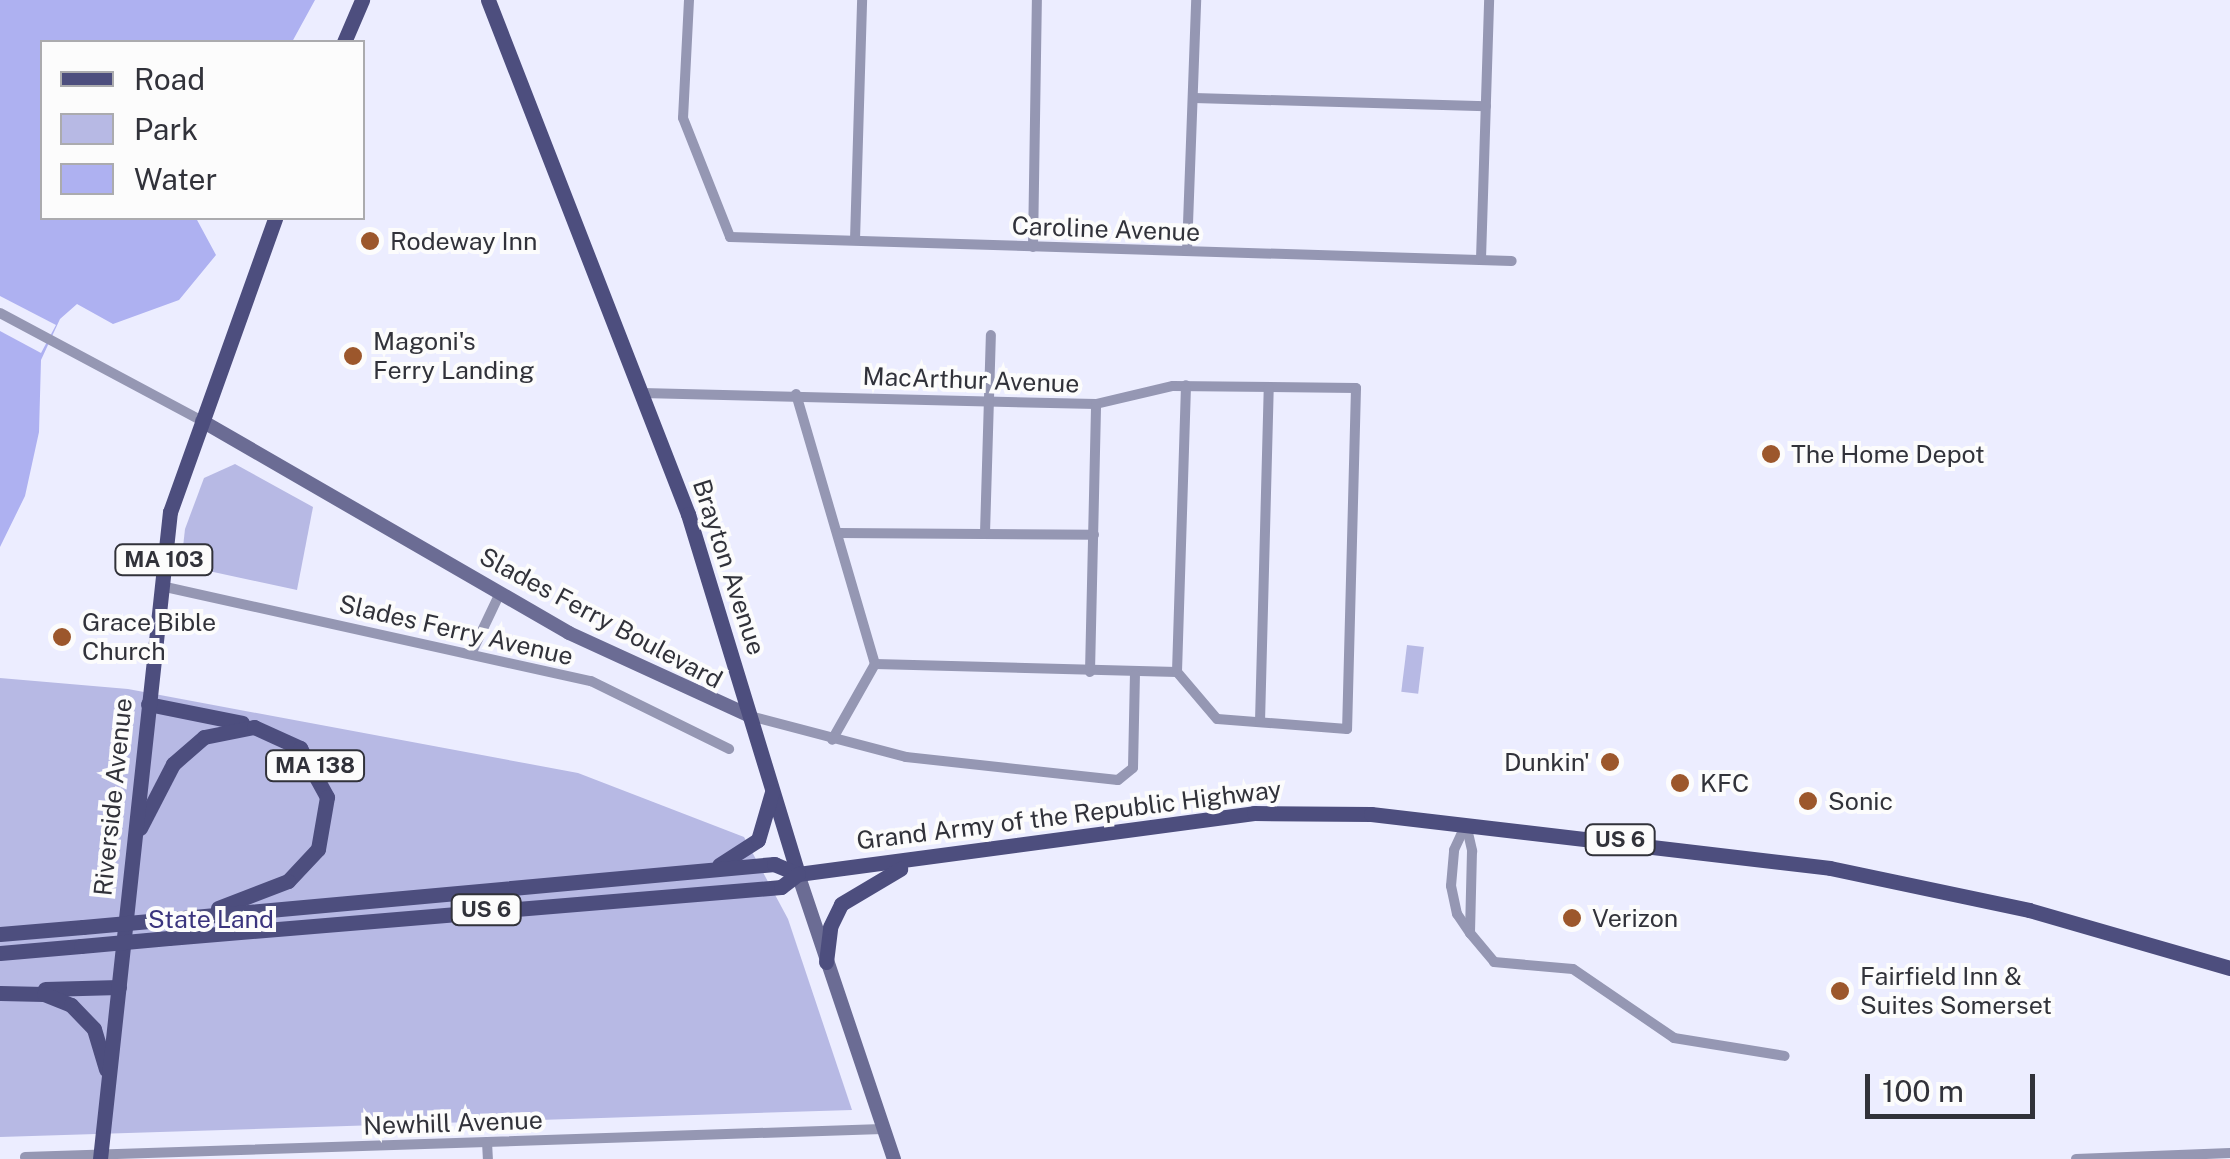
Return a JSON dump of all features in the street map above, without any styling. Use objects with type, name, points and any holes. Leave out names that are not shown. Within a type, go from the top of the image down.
[{"type":"main road","points":[[345,40],[362,0]]},
{"type":"main road","name":"Brayton Avenue","points":[[488,0],[688,514],[826,962],[894,1159]]},
{"type":"main road","name":"Riverside Avenue","points":[[100,1157],[170,512],[274,220]]},
{"type":"main road","name":"Slades Ferry Boulevard","points":[[202,421],[623,662],[750,716]]},
{"type":"main road","points":[[148,704],[262,728]]},
{"type":"main road","name":"MA 138","points":[[134,841],[186,749],[224,730],[262,728],[293,742],[320,776],[328,807],[318,849],[302,871],[271,891],[172,919]]},
{"type":"main road","points":[[695,871],[753,845],[764,828],[772,788]]},
{"type":"main road","name":"Grand Army of the Republic Highway","points":[[798,874],[1276,811],[1466,824],[1879,877],[2058,918],[2230,968]]},
{"type":"main road","points":[[826,962],[832,919],[846,898],[922,860]]},
{"type":"main road","name":"US 6","points":[[0,934],[774,864],[798,874]]},
{"type":"main road","name":"US 6","points":[[0,952],[781,886],[798,874]]},
{"type":"main road","points":[[0,993],[119,987]]},
{"type":"main road","name":"MA 138","points":[[0,993],[52,996],[78,1010],[94,1029],[109,1078]]},
{"type":"street","name":"Caroline Avenue","points":[[689,0],[683,118],[730,237],[1512,261]]},
{"type":"street","points":[[855,240],[862,0]]},
{"type":"street","points":[[1034,246],[1037,0]]},
{"type":"street","points":[[1187,251],[1196,0]]},
{"type":"street","points":[[1481,259],[1489,0]]},
{"type":"street","points":[[1194,98],[1486,106]]},
{"type":"street","points":[[0,313],[202,421]]},
{"type":"street","points":[[984,533],[991,334]]},
{"type":"street","name":"MacArthur Avenue","points":[[642,393],[1096,404],[1186,385],[1356,388],[1347,729],[1260,722]]},
{"type":"street","points":[[1186,385],[1177,672],[1218,719],[1260,722],[1270,387]]},
{"type":"street","points":[[796,394],[874,664],[832,740]]},
{"type":"street","points":[[1090,672],[1096,404]]},
{"type":"street","points":[[838,533],[1094,535]]},
{"type":"street","name":"Slades Ferry Avenue","points":[[161,586],[591,681],[729,749]]},
{"type":"street","points":[[471,654],[500,593]]},
{"type":"street","points":[[874,664],[1135,675],[1177,672]]},
{"type":"street","name":"Slades Ferry Boulevard","points":[[750,716],[832,740],[934,761],[1115,780],[1128,775],[1135,675]]},
{"type":"street","points":[[1466,824],[1470,933]]},
{"type":"street","points":[[1466,824],[1454,850],[1451,886],[1457,914],[1494,962],[1572,970],[1674,1038],[1785,1056]]},
{"type":"street","name":"Newhill Avenue","points":[[25,1157],[883,1129]]},
{"type":"street","points":[[487,1142],[488,1159]]},
{"type":"street","points":[[2076,1159],[2230,1153]]},
{"type":"green space","points":[[235,464],[313,507],[297,590],[181,565],[185,529],[204,478]]},
{"type":"green space","points":[[1407,645],[1424,647],[1418,694],[1401,692]]},
{"type":"green space","name":"State Land","points":[[0,678],[128,689],[578,773],[744,837],[788,919],[852,1110],[0,1137]]},
{"type":"water","points":[[0,0],[315,0],[293,40],[40,40],[40,220],[197,220],[216,255],[179,300],[113,324],[77,304],[60,319],[41,360],[39,432],[25,496],[0,547]]},
{"type":"pier","points":[[0,296],[56,325],[41,353],[0,331]]},
{"type":"place","name":"Rodeway Inn","points":[[370,241]]},
{"type":"place","name":"Magoni's Ferry Landing","points":[[353,356]]},
{"type":"place","name":"The Home Depot","points":[[1771,454]]},
{"type":"place","name":"Grace Bible Church","points":[[62,637]]},
{"type":"place","name":"Dunkin'","points":[[1610,762]]},
{"type":"place","name":"KFC","points":[[1680,783]]},
{"type":"place","name":"Sonic","points":[[1808,801]]},
{"type":"place","name":"Verizon","points":[[1572,918]]},
{"type":"place","name":"Fairfield Inn & Suites Somerset","points":[[1840,991]]}]
